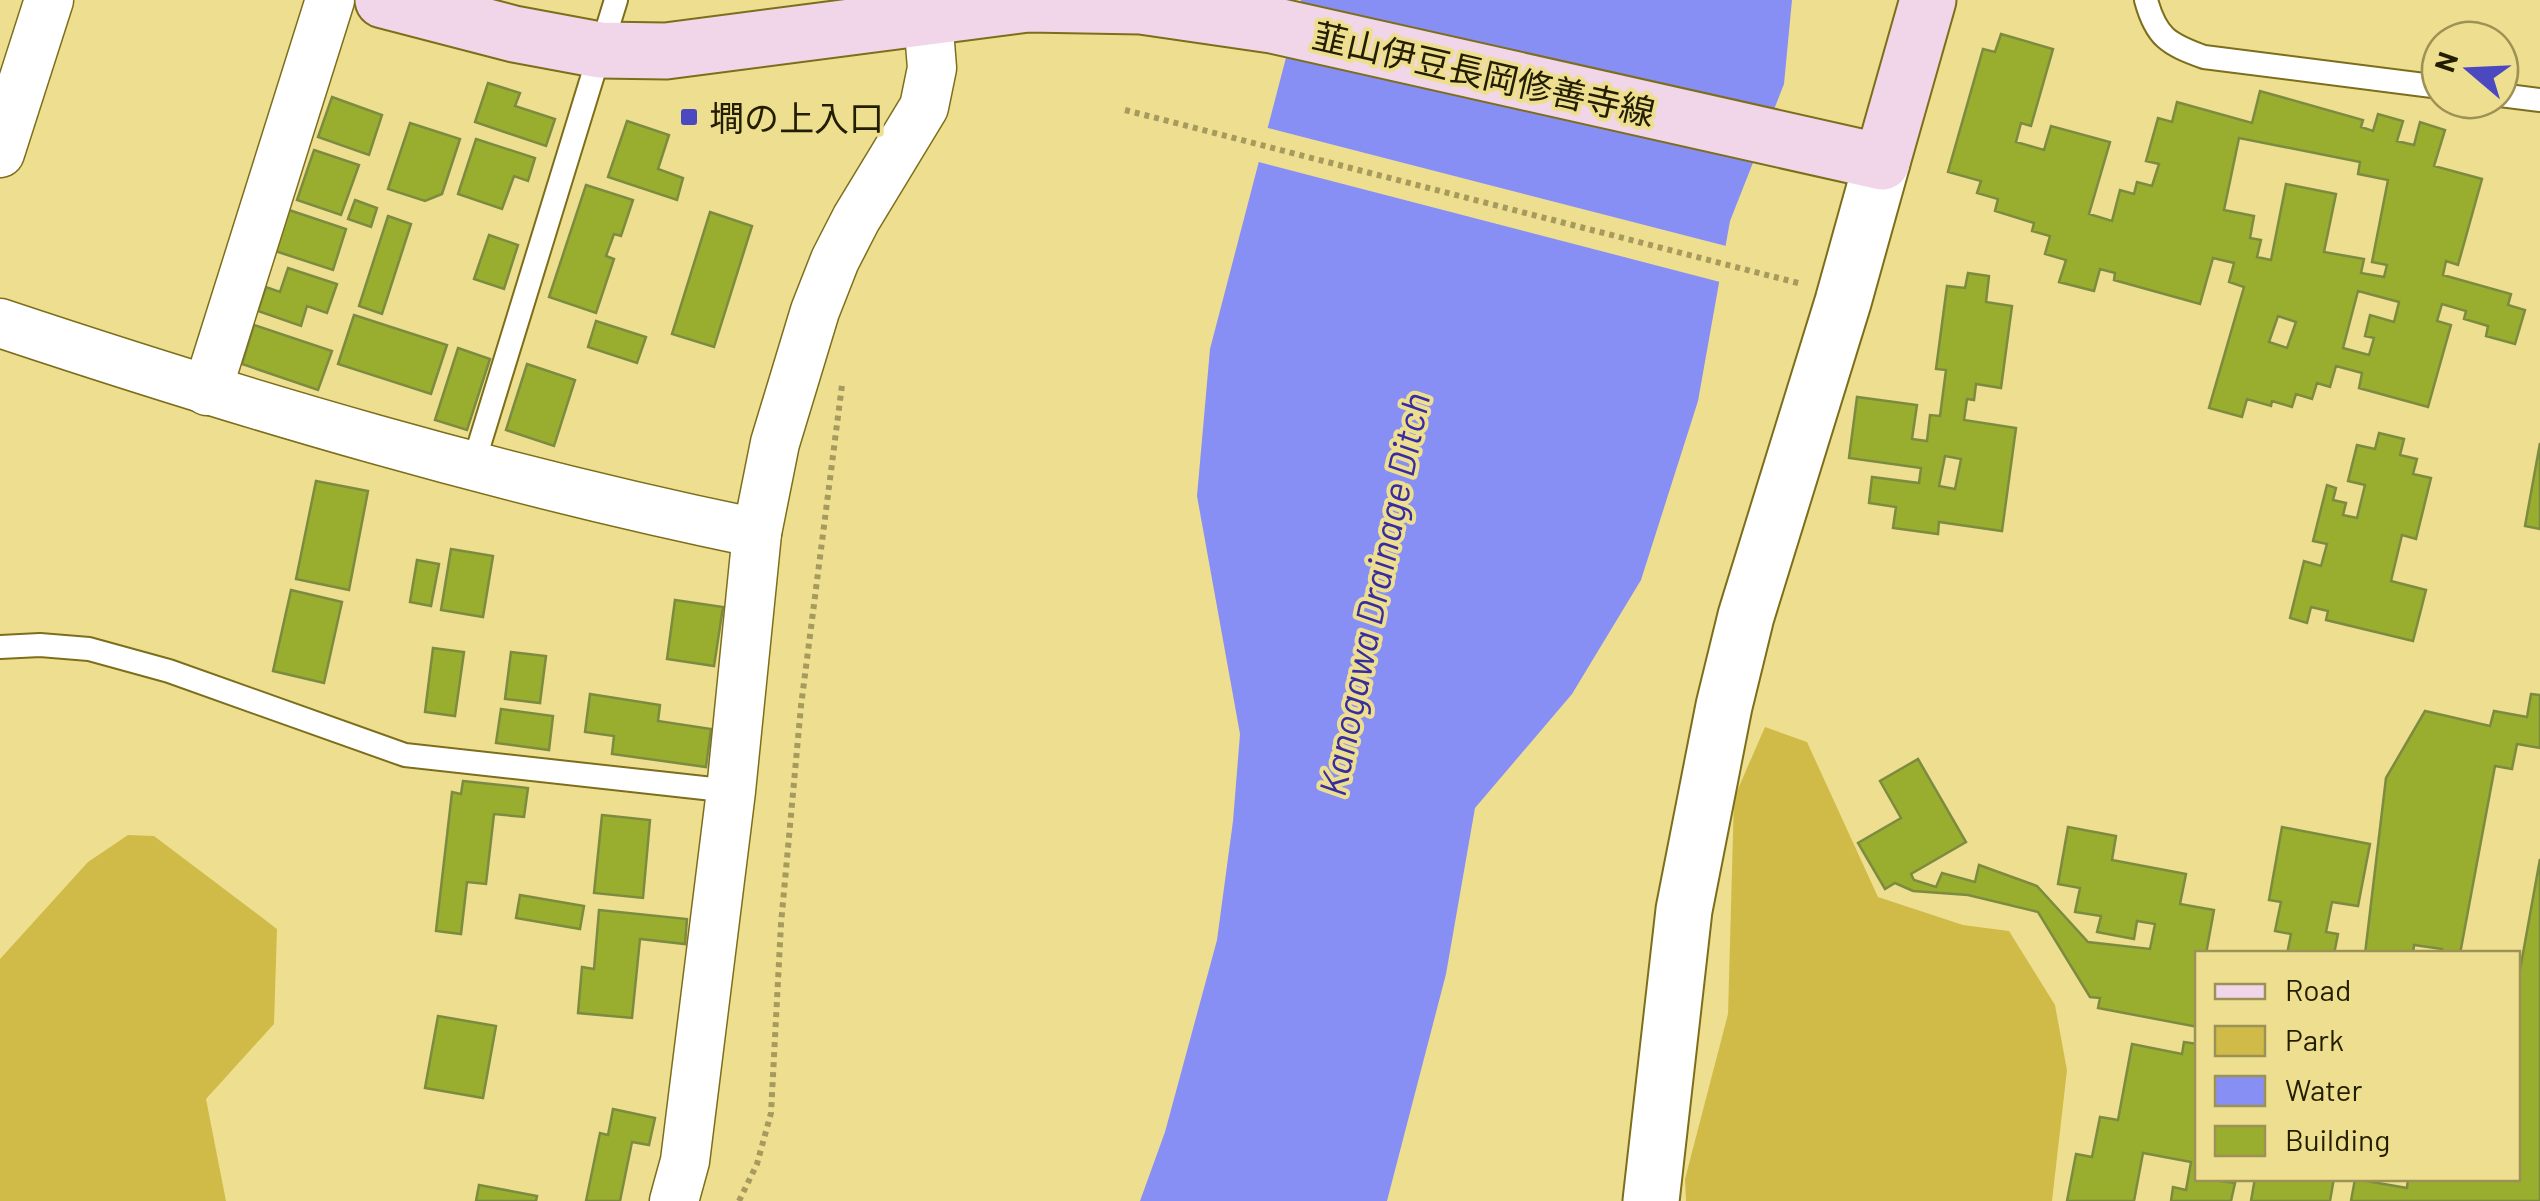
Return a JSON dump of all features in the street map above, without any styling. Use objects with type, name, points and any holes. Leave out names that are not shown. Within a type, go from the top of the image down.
[{"type":"main road","name":"韮山伊豆長岡修善寺線","points":[[384,0],[514,34],[608,25],[666,51],[1028,4],[1104,2],[1272,25],[1882,162]]},
{"type":"main road","points":[[1882,162],[1928,0]]},
{"type":"street","points":[[0,154],[49,0]]},
{"type":"street","points":[[207,391],[330,0]]},
{"type":"street","points":[[674,1201],[686,1154],[758,533],[775,443],[815,311],[835,260],[924,106],[932,68],[928,18]]},
{"type":"street","points":[[1651,1201],[1684,910],[1724,706],[1746,616],[1882,162]]},
{"type":"street","points":[[0,323],[340,431],[758,533]]},
{"type":"lane","points":[[2146,0],[2153,26],[2176,47],[2204,57],[2420,84]]},
{"type":"lane","points":[[473,465],[608,25]]},
{"type":"lane","points":[[0,648],[40,644],[105,654],[169,671],[405,756],[731,791]]},
{"type":"lane","points":[[650,1201],[686,1154]]},
{"type":"path","points":[[1125,110],[1802,284]]},
{"type":"path","points":[[739,1201],[757,1164],[771,1113],[781,924],[800,726],[843,381]]},
{"type":"green space","points":[[1765,727],[1807,742],[1878,897],[1963,925],[2009,931],[2055,1005],[2067,1070],[2052,1201],[1686,1201],[1685,1179],[1728,1014],[1734,798]]},
{"type":"green space","points":[[128,835],[154,836],[277,929],[274,1024],[206,1099],[226,1201],[0,1201],[0,959],[88,862]]},
{"type":"water","name":"Kanogawa Drainage Ditch","points":[[1301,0],[1792,0],[1784,84],[1730,221],[1698,401],[1641,580],[1572,694],[1475,808],[1446,974],[1387,1201],[1140,1201],[1165,1132],[1217,940],[1233,821],[1240,734],[1197,496],[1210,349]]},
{"type":"pier","points":[[1264,127],[1730,247],[1724,283],[1255,161]]},
{"type":"building","points":[[2001,34],[2053,49],[2031,126],[2021,123],[2016,142],[2044,150],[2051,126],[2110,142],[2089,214],[2112,221],[2120,190],[2134,194],[2137,182],[2152,186],[2159,164],[2146,161],[2158,118],[2172,122],[2177,102],[2252,123],[2260,91],[2363,120],[2361,127],[2373,131],[2378,114],[2403,121],[2397,141],[2414,145],[2420,122],[2445,130],[2434,166],[2482,179],[2458,265],[2446,261],[2443,275],[2511,294],[2508,305],[2525,310],[2515,344],[2486,336],[2488,326],[2464,319],[2466,311],[2442,304],[2437,321],[2451,325],[2428,407],[2359,388],[2362,373],[2336,366],[2330,387],[2317,383],[2312,399],[2296,394],[2292,407],[2247,399],[2242,417],[2209,408],[2244,287],[2229,282],[2234,263],[2213,258],[2200,304],[2114,280],[2115,273],[2100,269],[2094,291],[2059,282],[2066,260],[2045,254],[2050,236],[2032,231],[2034,223],[1995,211],[1998,199],[1977,193],[1981,181],[1948,172],[1983,49],[1995,52]],"holes":[[[2239,138],[2360,162],[2358,174],[2388,180],[2372,262],[2387,265],[2384,277],[2361,273],[2364,259],[2324,252],[2336,194],[2286,184],[2271,260],[2257,257],[2261,240],[2250,238],[2254,216],[2224,210]],[[2358,291],[2399,302],[2394,322],[2370,315],[2365,336],[2374,338],[2369,355],[2343,348]],[[2278,316],[2296,322],[2287,348],[2269,342]]]},
{"type":"building","points":[[488,83],[520,93],[515,106],[555,119],[546,146],[475,122]]},
{"type":"building","points":[[332,97],[382,115],[369,155],[318,137]]},
{"type":"building","points":[[627,121],[669,135],[658,169],[683,178],[677,200],[608,177]]},
{"type":"building","points":[[410,123],[460,139],[442,194],[425,201],[388,189]]},
{"type":"building","points":[[476,139],[535,158],[528,181],[514,176],[502,209],[458,194]]},
{"type":"building","points":[[314,150],[359,165],[341,215],[297,200]]},
{"type":"building","points":[[586,185],[633,200],[621,236],[614,234],[606,256],[614,259],[596,313],[549,297]]},
{"type":"building","points":[[355,200],[377,208],[371,227],[348,219]]},
{"type":"building","points":[[289,210],[346,229],[333,270],[275,251]]},
{"type":"building","points":[[710,212],[752,226],[714,347],[672,334]]},
{"type":"building","points":[[388,216],[411,224],[382,314],[359,306]]},
{"type":"building","points":[[489,235],[518,245],[504,289],[474,279]]},
{"type":"building","points":[[288,268],[337,284],[327,313],[307,306],[301,326],[258,311],[266,287],[280,292]]},
{"type":"building","points":[[1968,273],[1989,276],[1986,302],[2012,306],[2001,388],[1976,384],[1974,400],[1967,399],[1964,420],[2016,428],[2002,531],[1939,522],[1938,534],[1893,528],[1896,507],[1869,503],[1872,477],[1919,483],[1921,468],[1849,458],[1857,397],[1917,405],[1912,439],[1927,441],[1930,415],[1940,416],[1946,370],[1936,369],[1947,286],[1965,288]],"holes":[[[1945,456],[1961,459],[1955,489],[1939,486]]]},
{"type":"building","points":[[354,315],[447,345],[431,394],[338,364]]},
{"type":"building","points":[[596,321],[646,337],[637,363],[588,347]]},
{"type":"building","points":[[254,325],[332,351],[318,390],[242,364]]},
{"type":"building","points":[[458,348],[490,359],[467,430],[435,420]]},
{"type":"building","points":[[527,364],[575,380],[554,446],[506,430]]},
{"type":"building","points":[[2379,433],[2404,439],[2400,455],[2417,459],[2413,474],[2431,478],[2416,539],[2402,535],[2391,581],[2426,590],[2413,641],[2326,620],[2328,611],[2311,607],[2307,623],[2290,618],[2304,561],[2321,566],[2327,544],[2313,541],[2327,485],[2336,488],[2333,500],[2346,503],[2343,515],[2357,518],[2365,485],[2348,481],[2357,445],[2375,449]]},
{"type":"building","points":[[2540,443],[2540,529],[2525,526]]},
{"type":"building","points":[[316,481],[368,491],[349,590],[296,579]]},
{"type":"building","points":[[451,549],[493,556],[483,617],[441,610]]},
{"type":"building","points":[[417,560],[439,564],[431,606],[410,602]]},
{"type":"building","points":[[291,590],[342,602],[324,683],[273,671]]},
{"type":"building","points":[[675,600],[723,607],[714,666],[667,659]]},
{"type":"building","points":[[433,648],[464,652],[455,716],[425,712]]},
{"type":"building","points":[[511,652],[546,656],[540,703],[505,699]]},
{"type":"building","points":[[590,694],[660,705],[658,721],[711,729],[706,767],[612,754],[614,736],[585,732]]},
{"type":"building","points":[[2531,694],[2540,695],[2540,748],[2517,744],[2512,769],[2495,766],[2461,951],[2414,945],[2413,951],[2365,951],[2386,778],[2425,711],[2490,726],[2494,711],[2527,717]]},
{"type":"building","points":[[501,709],[553,716],[549,750],[496,743]]},
{"type":"building","points":[[1918,759],[1966,842],[1911,874],[1914,880],[1936,887],[1942,873],[1975,882],[1979,865],[2037,886],[2088,942],[2150,949],[2155,924],[2137,921],[2134,939],[2097,932],[2101,916],[2075,912],[2080,888],[2058,884],[2068,827],[2116,836],[2112,860],[2186,874],[2180,904],[2214,910],[2207,951],[2195,951],[2195,1026],[2098,1008],[2100,998],[2090,997],[2038,912],[1968,895],[1913,891],[1895,883],[1885,889],[1858,843],[1901,818],[1880,781]]},
{"type":"building","points":[[463,781],[528,788],[524,817],[494,814],[486,884],[467,882],[461,934],[436,931],[452,792],[461,794]]},
{"type":"building","points":[[602,815],[650,820],[643,898],[594,893]]},
{"type":"building","points":[[2282,827],[2370,844],[2358,906],[2332,902],[2326,932],[2338,934],[2335,951],[2288,951],[2291,934],[2275,931],[2281,902],[2269,900]]},
{"type":"building","points":[[2540,859],[2540,1201],[2351,1201],[2355,1181],[2407,1188],[2408,1181],[2520,1181],[2520,970]]},
{"type":"building","points":[[520,895],[584,906],[580,929],[516,918]]},
{"type":"building","points":[[599,910],[687,919],[685,944],[640,939],[632,1018],[578,1013],[582,967],[594,969]]},
{"type":"building","points":[[438,1016],[496,1026],[483,1098],[425,1088]]},
{"type":"building","points":[[2184,1042],[2195,1044],[2195,1181],[2235,1183],[2231,1201],[2171,1201],[2173,1187],[2186,1190],[2191,1162],[2143,1153],[2134,1201],[2067,1201],[2076,1154],[2092,1157],[2100,1117],[2118,1120],[2132,1044],[2182,1054]]},
{"type":"building","points":[[613,1109],[655,1118],[649,1145],[632,1142],[620,1201],[586,1201],[600,1133],[608,1135]]},
{"type":"building","points":[[2254,1181],[2333,1181],[2330,1201],[2251,1201]]},
{"type":"building","points":[[479,1185],[537,1196],[536,1201],[476,1201]]},
{"type":"place","name":"墹の上入口","points":[[689,117]]}]
